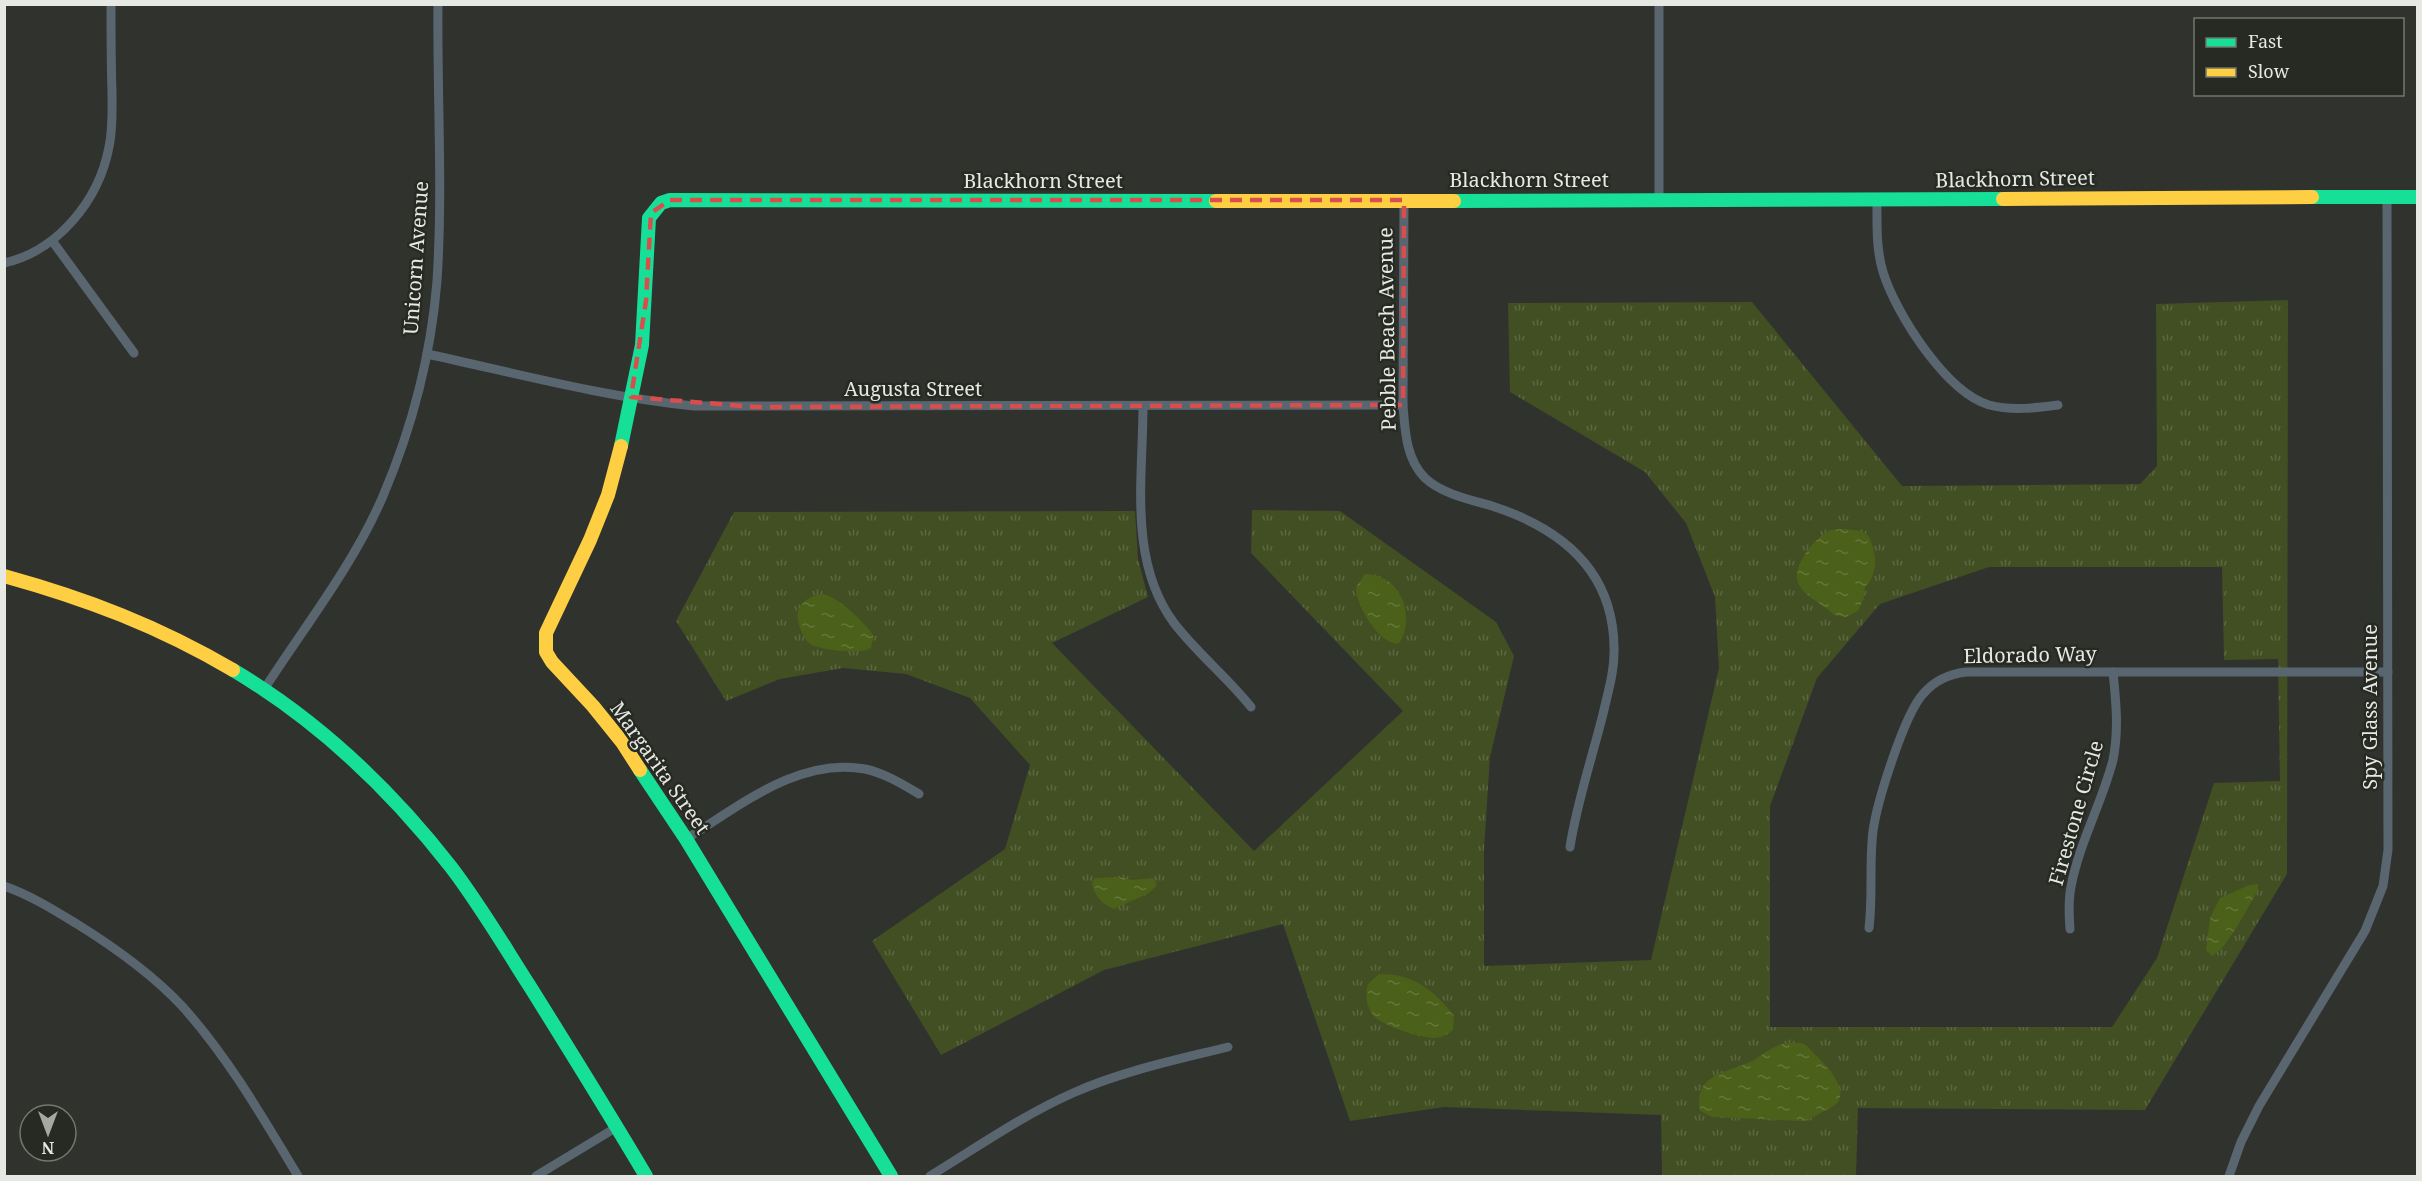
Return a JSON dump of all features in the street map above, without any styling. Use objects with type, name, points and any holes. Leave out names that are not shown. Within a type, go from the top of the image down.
[{"type":"street","points":[[4,263],[37,251],[53,242],[89,196],[103,170],[110,146],[112,123],[111,4]]},
{"type":"street","name":"Unicorn Avenue","points":[[265,688],[362,538],[383,496],[417,398],[427,354],[437,281],[438,4]]},
{"type":"street","points":[[1659,4],[1659,199]]},
{"type":"street","name":"Spy Glass Avenue","points":[[2229,1176],[2241,1142],[2259,1106],[2365,931],[2383,886],[2388,850],[2387,197]]},
{"type":"street","name":"Blackhorn Street","points":[[649,218],[661,203],[670,200],[2418,197]]},
{"type":"street","points":[[1877,199],[1877,240],[1882,270],[1889,291],[1938,367],[1952,382],[1973,398],[1988,404],[2006,408],[2058,405]]},
{"type":"street","name":"Pebble Beach Avenue","points":[[1404,200],[1404,405],[1409,450],[1417,468],[1435,486],[1515,513],[1558,536],[1591,570],[1610,615],[1614,646],[1612,677],[1570,847]]},
{"type":"street","name":"Margarita Street","points":[[649,218],[642,345],[632,397],[608,495],[590,540],[546,633],[546,652],[552,662],[593,706],[622,742],[686,839],[891,1176]]},
{"type":"street","points":[[53,242],[134,353]]},
{"type":"street","name":"Augusta Street","points":[[427,354],[632,397],[694,406],[1404,405]]},
{"type":"street","points":[[1143,406],[1142,522],[1148,572],[1173,621],[1200,654],[1251,707]]},
{"type":"street","points":[[4,576],[88,599],[160,629],[219,660],[265,688],[346,753],[390,796],[424,834],[486,916],[646,1176]]},
{"type":"street","name":"Eldorado Way","points":[[1869,928],[1871,859],[1878,806],[1905,726],[1916,704],[1929,688],[1941,679],[1966,672],[2388,672]]},
{"type":"street","name":"Firestone Circle","points":[[2070,929],[2070,889],[2112,761],[2116,741],[2117,718],[2113,672]]},
{"type":"street","points":[[686,839],[765,791],[798,775],[821,768],[838,766],[866,770],[892,779],[919,794]]},
{"type":"street","points":[[4,886],[33,899],[106,942],[174,999],[219,1052],[298,1176]]},
{"type":"street","points":[[930,1176],[1031,1114],[1074,1092],[1126,1073],[1228,1047]]},
{"type":"street","points":[[536,1176],[616,1127]]},
{"type":"highlighted area","points":[[670,200],[1404,200],[1403,405],[756,407],[631,397],[646,301],[651,213]]},
{"type":"green space","points":[[2288,300],[2287,874],[2145,1110],[1858,1108],[1856,1176],[1662,1176],[1661,1115],[1444,1107],[1350,1121],[1283,924],[1104,970],[941,1055],[872,941],[1005,849],[1030,765],[970,698],[906,674],[843,668],[780,679],[726,701],[676,621],[734,512],[1135,511],[1138,559],[1148,597],[1052,643],[1254,851],[1403,711],[1251,553],[1252,510],[1340,511],[1496,622],[1514,656],[1490,757],[1484,849],[1484,966],[1651,960],[1719,668],[1715,597],[1686,523],[1645,472],[1510,392],[1508,303],[1752,302],[1902,486],[2140,484],[2157,466],[2156,304]],"holes":[[[1989,567],[2222,567],[2224,660],[2278,659],[2280,781],[2214,783],[2157,958],[2112,1027],[1770,1027],[1770,806],[1817,678],[1880,604]]]},
{"type":"water","points":[[1831,530],[1861,531],[1868,535],[1875,555],[1873,575],[1865,587],[1864,598],[1858,611],[1846,617],[1834,615],[1802,590],[1797,578],[1801,562],[1811,546]]},
{"type":"water","points":[[1365,574],[1383,578],[1401,596],[1406,622],[1403,637],[1398,644],[1390,642],[1376,631],[1364,613],[1356,587]]},
{"type":"water","points":[[821,594],[842,604],[864,624],[874,636],[871,648],[859,651],[840,651],[822,648],[808,642],[798,621],[799,610],[804,602]]},
{"type":"water","points":[[1119,877],[1133,880],[1154,878],[1157,885],[1149,893],[1114,909],[1099,899],[1092,882],[1095,878]]},
{"type":"water","points":[[2258,884],[2258,890],[2225,945],[2212,956],[2206,950],[2210,918],[2220,898],[2249,885]]},
{"type":"water","points":[[1379,974],[1402,976],[1430,991],[1454,1016],[1453,1030],[1441,1037],[1430,1038],[1404,1031],[1378,1020],[1369,1008],[1366,997],[1368,984]]},
{"type":"water","points":[[1788,1043],[1806,1045],[1830,1070],[1839,1086],[1840,1093],[1835,1105],[1803,1121],[1712,1117],[1700,1111],[1701,1089],[1706,1082]]},
{"type":"traffic: fast","points":[[2312,197],[2418,197]]},
{"type":"traffic: fast","points":[[1454,201],[2003,199]]},
{"type":"traffic: fast","points":[[621,446],[642,345],[649,218],[661,203],[670,200],[1216,201]]},
{"type":"traffic: fast","points":[[233,670],[294,711],[351,758],[428,838],[462,881],[492,926],[646,1176]]},
{"type":"traffic: fast","points":[[640,770],[686,839],[891,1176]]},
{"type":"traffic: slow","points":[[2003,199],[2312,197]]},
{"type":"traffic: slow","points":[[1216,201],[1454,201]]},
{"type":"traffic: slow","points":[[621,446],[608,495],[590,540],[546,633],[546,652],[552,662],[593,706],[622,742],[640,770]]},
{"type":"traffic: slow","points":[[4,576],[122,615],[177,640],[233,670]]}]
